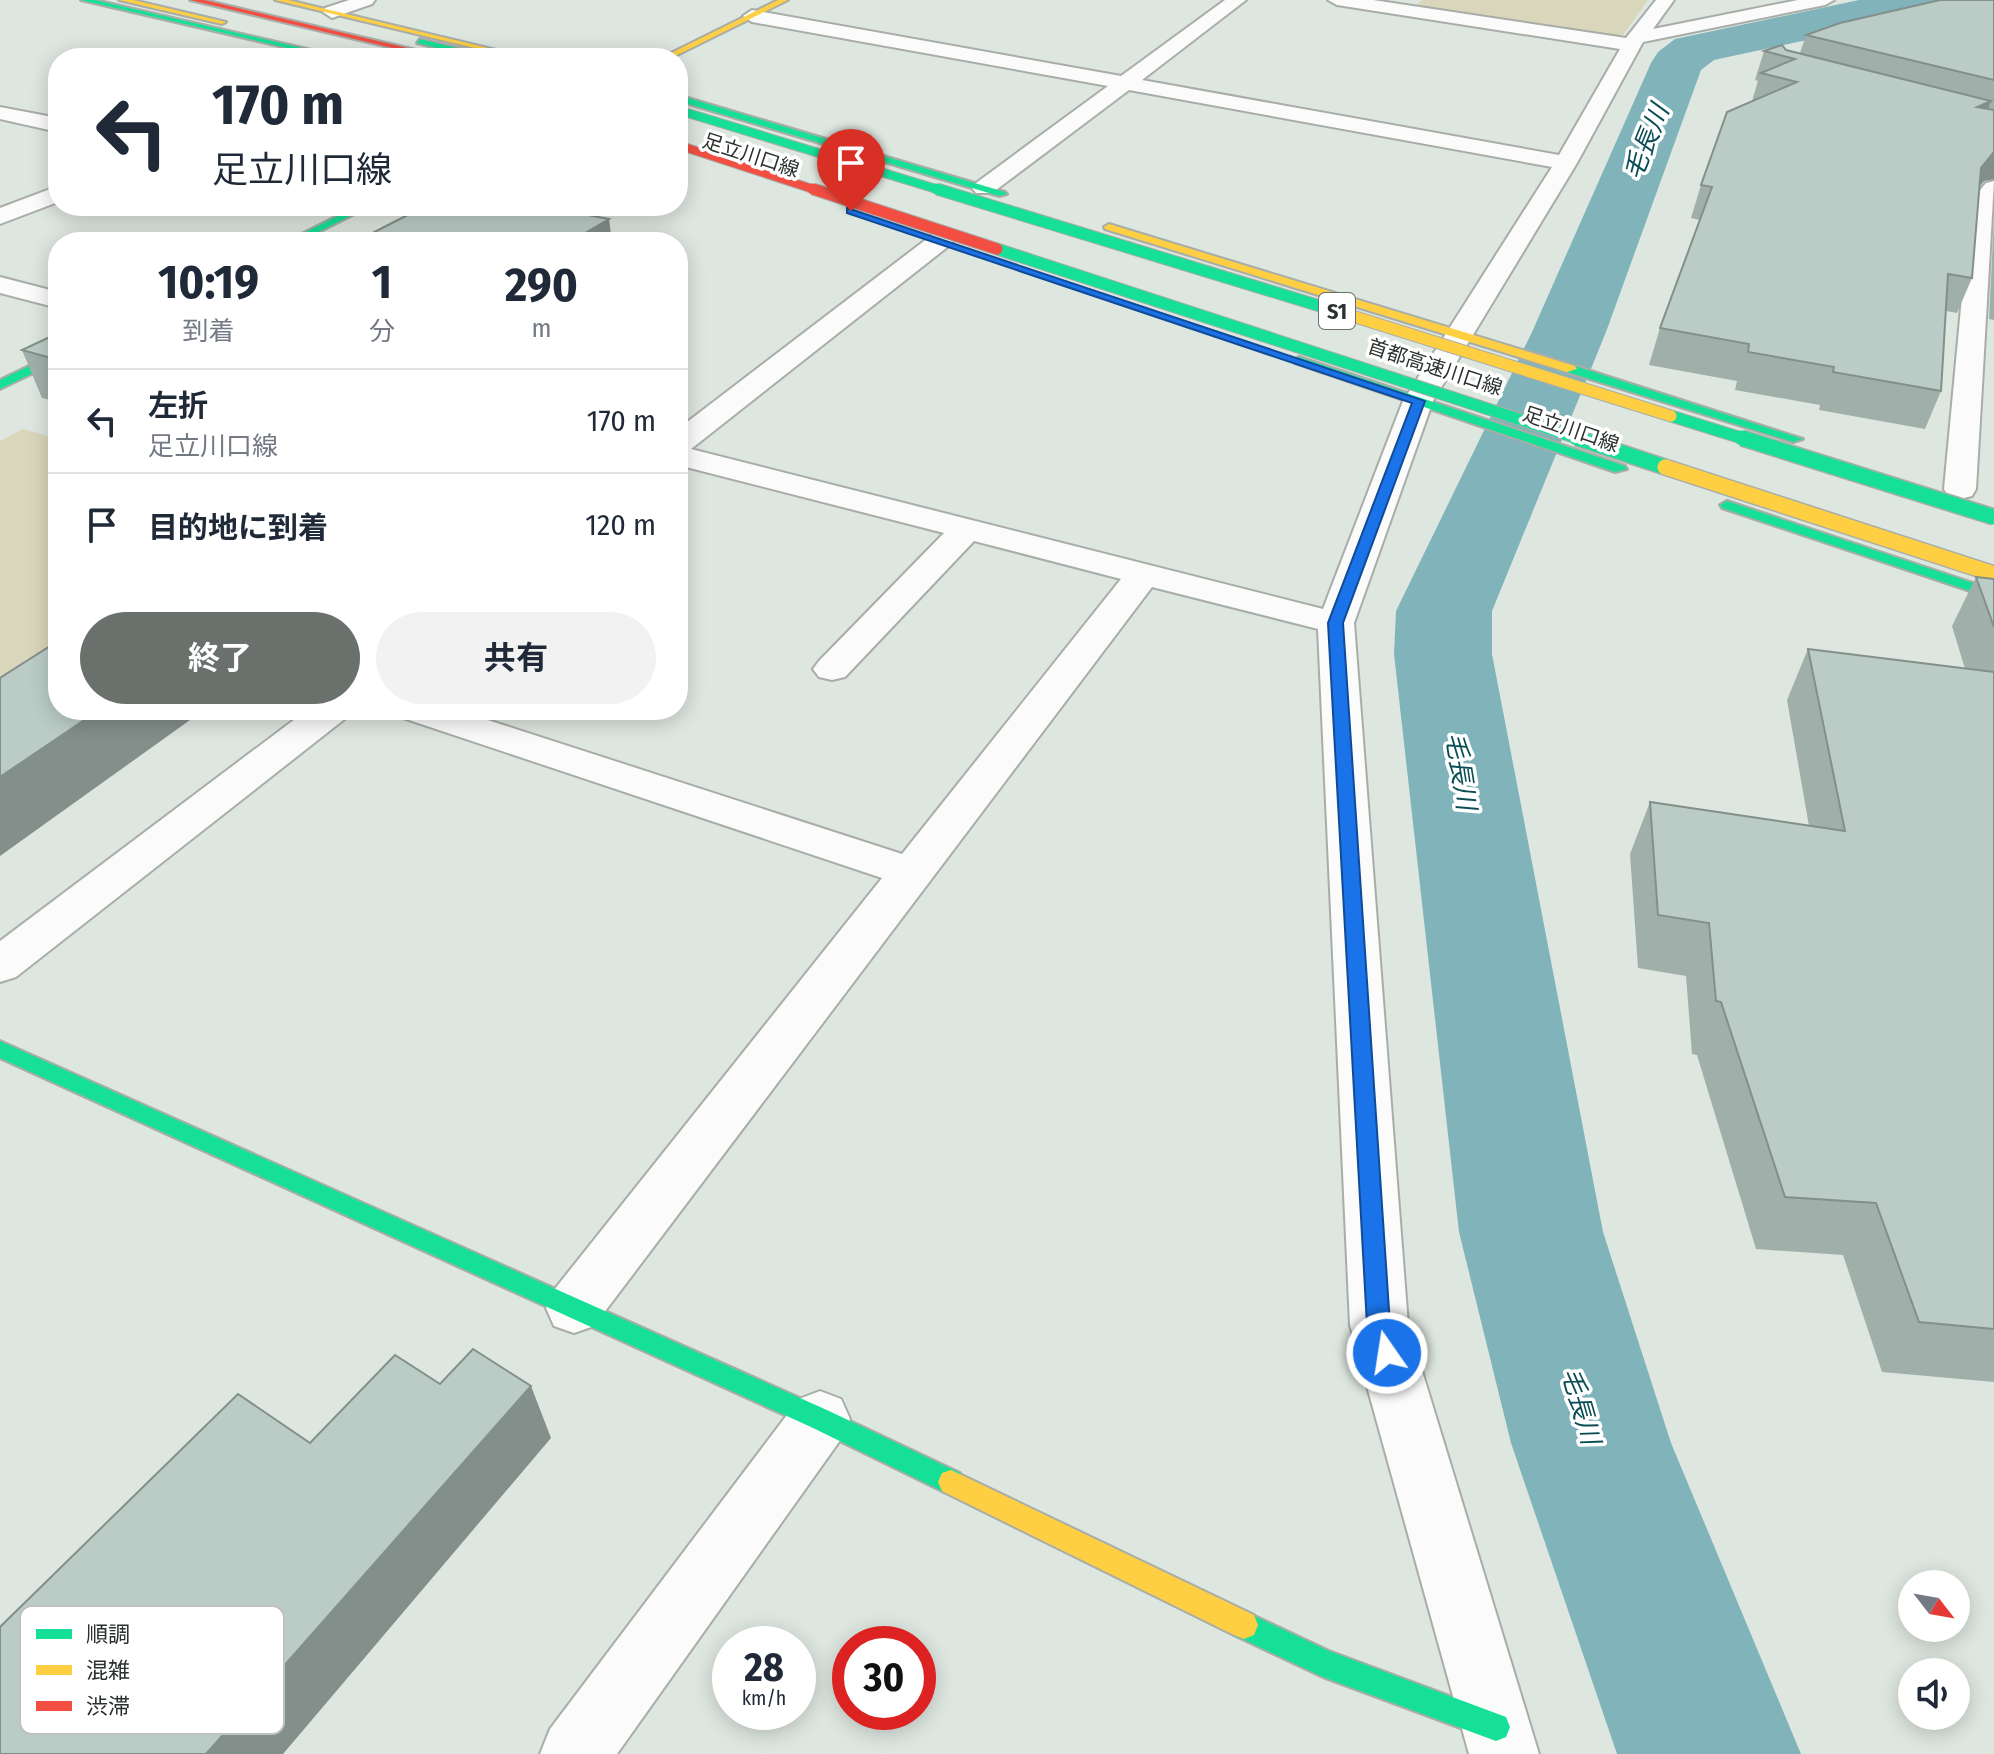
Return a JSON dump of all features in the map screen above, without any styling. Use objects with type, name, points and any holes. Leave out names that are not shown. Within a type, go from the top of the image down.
[{"type":"main road","points":[[85,0],[298,48]]},
{"type":"main road","points":[[123,0],[329,48]]},
{"type":"main road","points":[[194,0],[406,48]]},
{"type":"main road","points":[[239,0],[447,48]]},
{"type":"main road","points":[[279,0],[484,48]]},
{"type":"main road","points":[[686,48],[784,0]]},
{"type":"main road","name":"足立川口線","points":[[688,101],[984,188],[1994,499]]},
{"type":"main road","name":"首都高速川口線","points":[[688,113],[1124,244],[1994,517]]},
{"type":"main road","points":[[688,122],[1124,244]]},
{"type":"main road","name":"首都高速川口線","points":[[688,148],[1994,574]]},
{"type":"main road","name":"足立川口線","points":[[688,158],[941,240],[1994,595]]},
{"type":"main road","points":[[312,232],[344,216]]},
{"type":"main road","points":[[0,385],[48,361]]},
{"type":"main road","points":[[1698,476],[1994,565]]},
{"type":"main road","points":[[0,1049],[820,1419],[1323,1663],[1500,1740]]},
{"type":"street","points":[[332,12],[366,0]]},
{"type":"street","points":[[984,188],[1237,0]]},
{"type":"street","points":[[1337,0],[1634,42],[1825,0]]},
{"type":"street","points":[[1500,1740],[1379,1325],[1336,623],[1418,401],[1462,335],[1566,163],[1634,42],[1665,0]]},
{"type":"street","points":[[752,16],[1566,163]]},
{"type":"street","points":[[0,113],[48,123]]},
{"type":"street","points":[[1960,489],[1976,260],[1983,201],[1994,188]]},
{"type":"street","points":[[0,217],[48,197]]},
{"type":"street","points":[[688,436],[941,240]]},
{"type":"street","points":[[0,285],[48,297]]},
{"type":"street","points":[[688,458],[1336,623]]},
{"type":"street","points":[[832,669],[967,529]]},
{"type":"street","points":[[574,1308],[1143,574]]},
{"type":"street","points":[[0,965],[319,720]]},
{"type":"street","points":[[447,720],[911,872]]},
{"type":"street","points":[[575,1754],[820,1419]]},
{"type":"shaded area","points":[[1422,0],[1648,0],[1623,35],[1603,37],[1415,7]]},
{"type":"shaded area","points":[[23,429],[48,436],[48,702],[0,733],[0,441]]},
{"type":"building","points":[[1940,0],[1994,0],[1994,80],[1806,35],[1840,23]]},
{"type":"building","points":[[1782,45],[1786,50],[1991,101],[1977,107],[1994,110],[1994,152],[1981,168],[1972,278],[1948,274],[1941,391],[1833,372],[1834,367],[1748,352],[1749,344],[1660,328],[1712,187],[1701,185],[1727,112],[1797,82],[1761,73],[1795,59],[1764,51]]},
{"type":"building","points":[[406,216],[593,216],[609,219],[587,232],[374,232]]},
{"type":"building","points":[[48,338],[48,357],[22,350]]},
{"type":"building","points":[[1976,577],[1994,579],[1994,627]]},
{"type":"building","points":[[48,647],[48,720],[84,720],[0,777],[0,678]]},
{"type":"building","points":[[1808,649],[1994,672],[1994,1329],[1919,1322],[1876,1203],[1785,1197],[1721,1002],[1716,1001],[1709,923],[1658,915],[1650,802],[1845,831]]},
{"type":"building","points":[[473,1349],[531,1386],[284,1666],[284,1606],[21,1606],[238,1394],[310,1443],[395,1355],[440,1384]]},
{"type":"building","points":[[20,1607],[20,1734],[224,1734],[206,1754],[0,1754],[0,1627]]},
{"type":"waterway","name":"毛長川","points":[[1709,1754],[1591,1443],[1531,1232],[1443,654],[1444,611],[1569,332],[1677,63],[1693,50],[1929,0]]},
{"type":"traffic: fast","points":[[85,0],[298,48]]},
{"type":"traffic: fast","points":[[420,41],[448,48]]},
{"type":"traffic: fast","points":[[688,101],[1002,194]]},
{"type":"traffic: fast","points":[[688,113],[1346,314]]},
{"type":"traffic: fast","points":[[312,232],[344,216]]},
{"type":"traffic: fast","points":[[997,249],[1665,467]]},
{"type":"traffic: fast","points":[[0,385],[48,361]]},
{"type":"traffic: fast","points":[[1299,361],[1620,469]]},
{"type":"traffic: fast","points":[[1571,369],[1797,439]]},
{"type":"traffic: fast","points":[[1671,416],[1994,517]]},
{"type":"traffic: fast","points":[[1727,505],[1994,595]]},
{"type":"traffic: fast","points":[[0,1049],[820,1419],[951,1482]]},
{"type":"traffic: fast","points":[[1244,1625],[1323,1663],[1496,1727]]},
{"type":"traffic: slow","points":[[123,0],[222,22]]},
{"type":"traffic: slow","points":[[279,0],[483,48]]},
{"type":"traffic: slow","points":[[686,48],[784,0]]},
{"type":"traffic: slow","points":[[1109,227],[1571,369]]},
{"type":"traffic: slow","points":[[1346,314],[1671,416]]},
{"type":"traffic: slow","points":[[1665,467],[1994,574]]},
{"type":"traffic: slow","points":[[951,1482],[1244,1625]]},
{"type":"traffic: jam","points":[[194,0],[403,48]]},
{"type":"traffic: jam","points":[[688,148],[997,249]]},
{"type":"route","points":[[851,211],[1418,401],[1336,623],[1379,1325],[1387,1353]]}]
